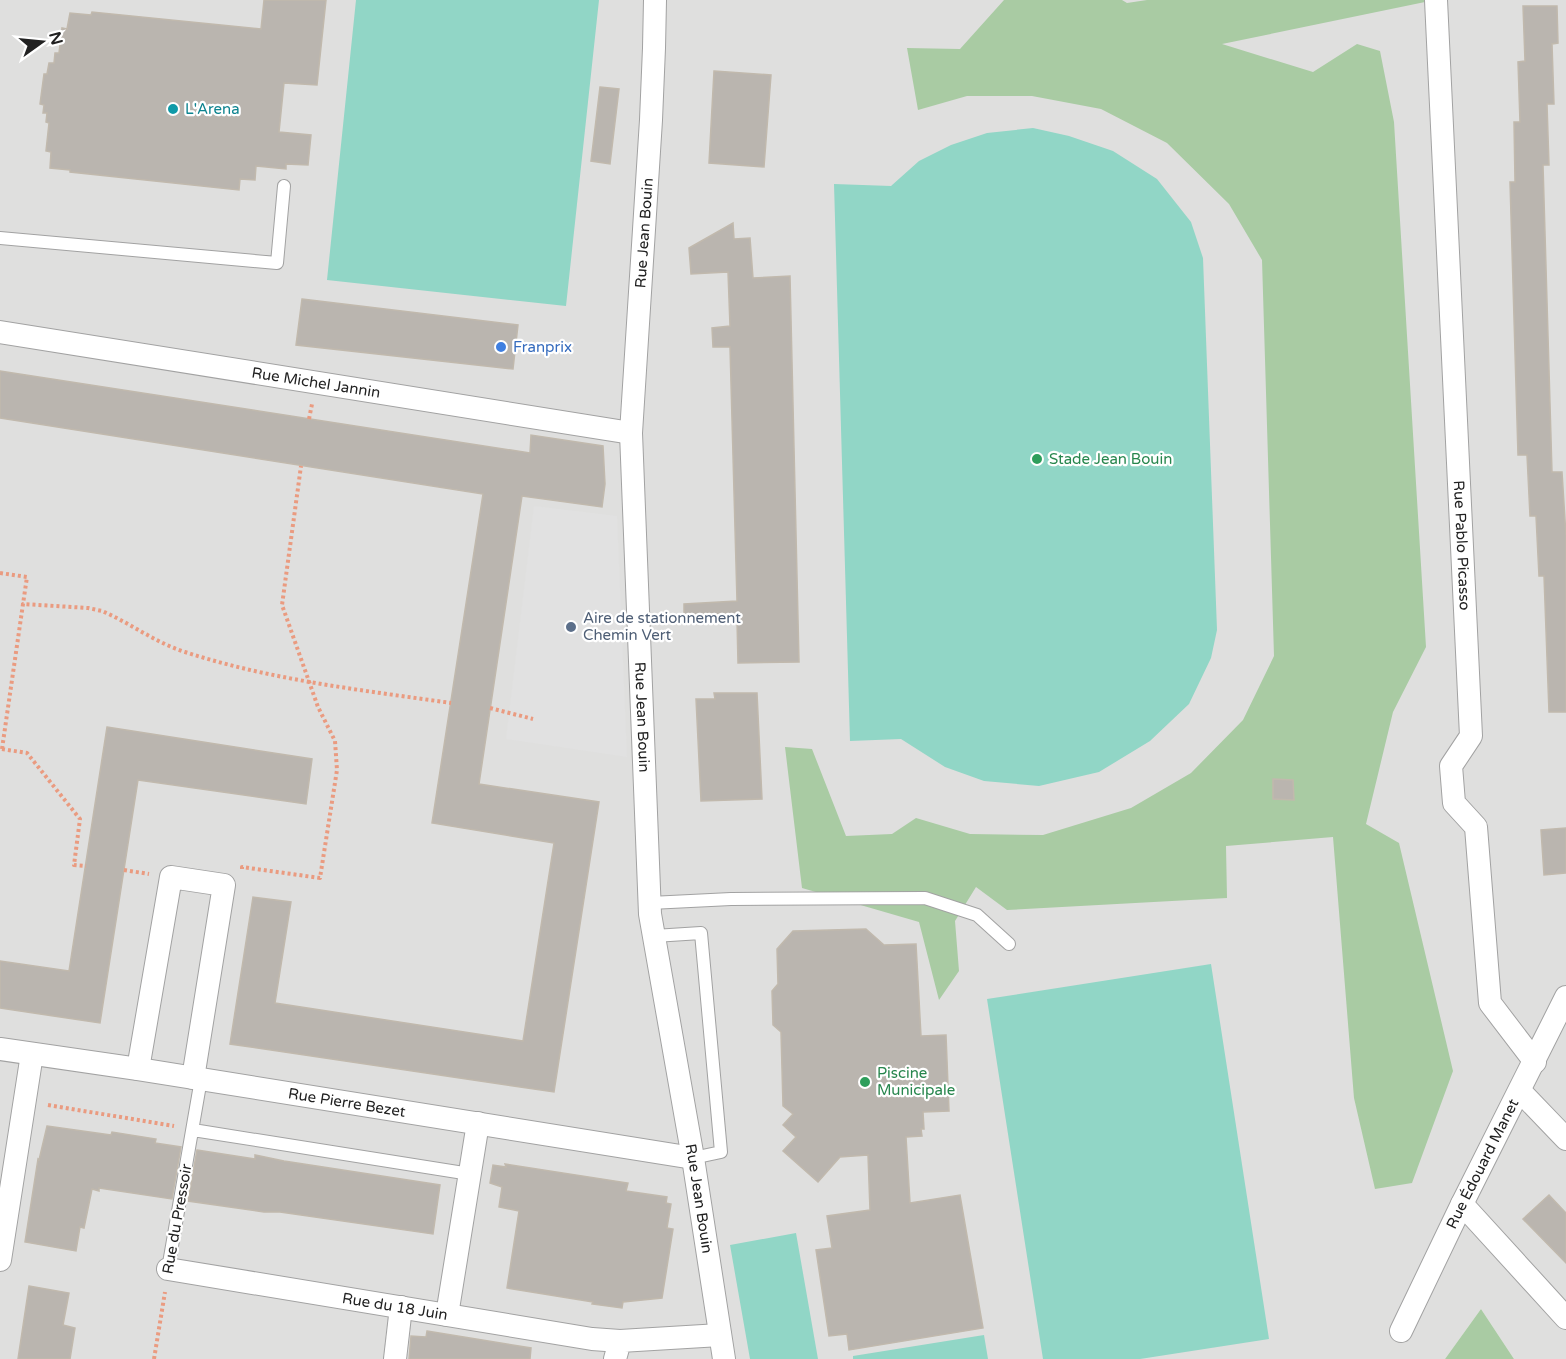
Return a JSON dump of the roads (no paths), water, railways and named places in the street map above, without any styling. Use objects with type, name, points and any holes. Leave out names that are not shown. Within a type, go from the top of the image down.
[{"type":"street","name":"Rue Jean Bouin","points":[[655,0],[651,120],[631,433],[650,914],[693,1158],[724,1359]]},
{"type":"street","name":"Rue Pablo Picasso","points":[[1436,0],[1471,736],[1451,766],[1455,803],[1476,826],[1490,1003],[1535,1062]]},
{"type":"street","name":"Rue Michel Jannin","points":[[0,332],[631,433]]},
{"type":"street","points":[[138,1069],[171,877],[224,885],[197,1078]]},
{"type":"street","name":"Rue Édouard Manet","points":[[1401,1331],[1566,997]]},
{"type":"street","name":"Rue Pierre Bezet","points":[[0,1049],[197,1078],[693,1158]]},
{"type":"street","points":[[0,1260],[32,1054]]},
{"type":"street","points":[[1520,1091],[1566,1139]]},
{"type":"street","points":[[447,1315],[478,1123]]},
{"type":"street","points":[[1462,1204],[1566,1318]]},
{"type":"street","name":"Rue du 18 Juin","points":[[168,1269],[592,1339],[617,1350],[720,1335]]},
{"type":"street","points":[[395,1359],[401,1307]]},
{"type":"lane","points":[[0,238],[277,263],[284,186]]},
{"type":"lane","points":[[650,903],[730,899],[926,898],[977,915],[1009,944]]},
{"type":"lane","points":[[654,936],[701,933],[721,1152],[693,1158]]},
{"type":"lane","name":"Rue du Pressoir","points":[[168,1269],[193,1130],[197,1078]]},
{"type":"lane","points":[[193,1130],[470,1174]]},
{"type":"place","name":"L'Arena","points":[[173,109]]},
{"type":"place","name":"Franprix","points":[[501,347]]},
{"type":"place","name":"Stade Jean Bouin","points":[[1037,459]]},
{"type":"place","name":"Aire de stationnement Chemin Vert","points":[[571,627]]},
{"type":"place","name":"Piscine Municipale","points":[[865,1082]]}]
